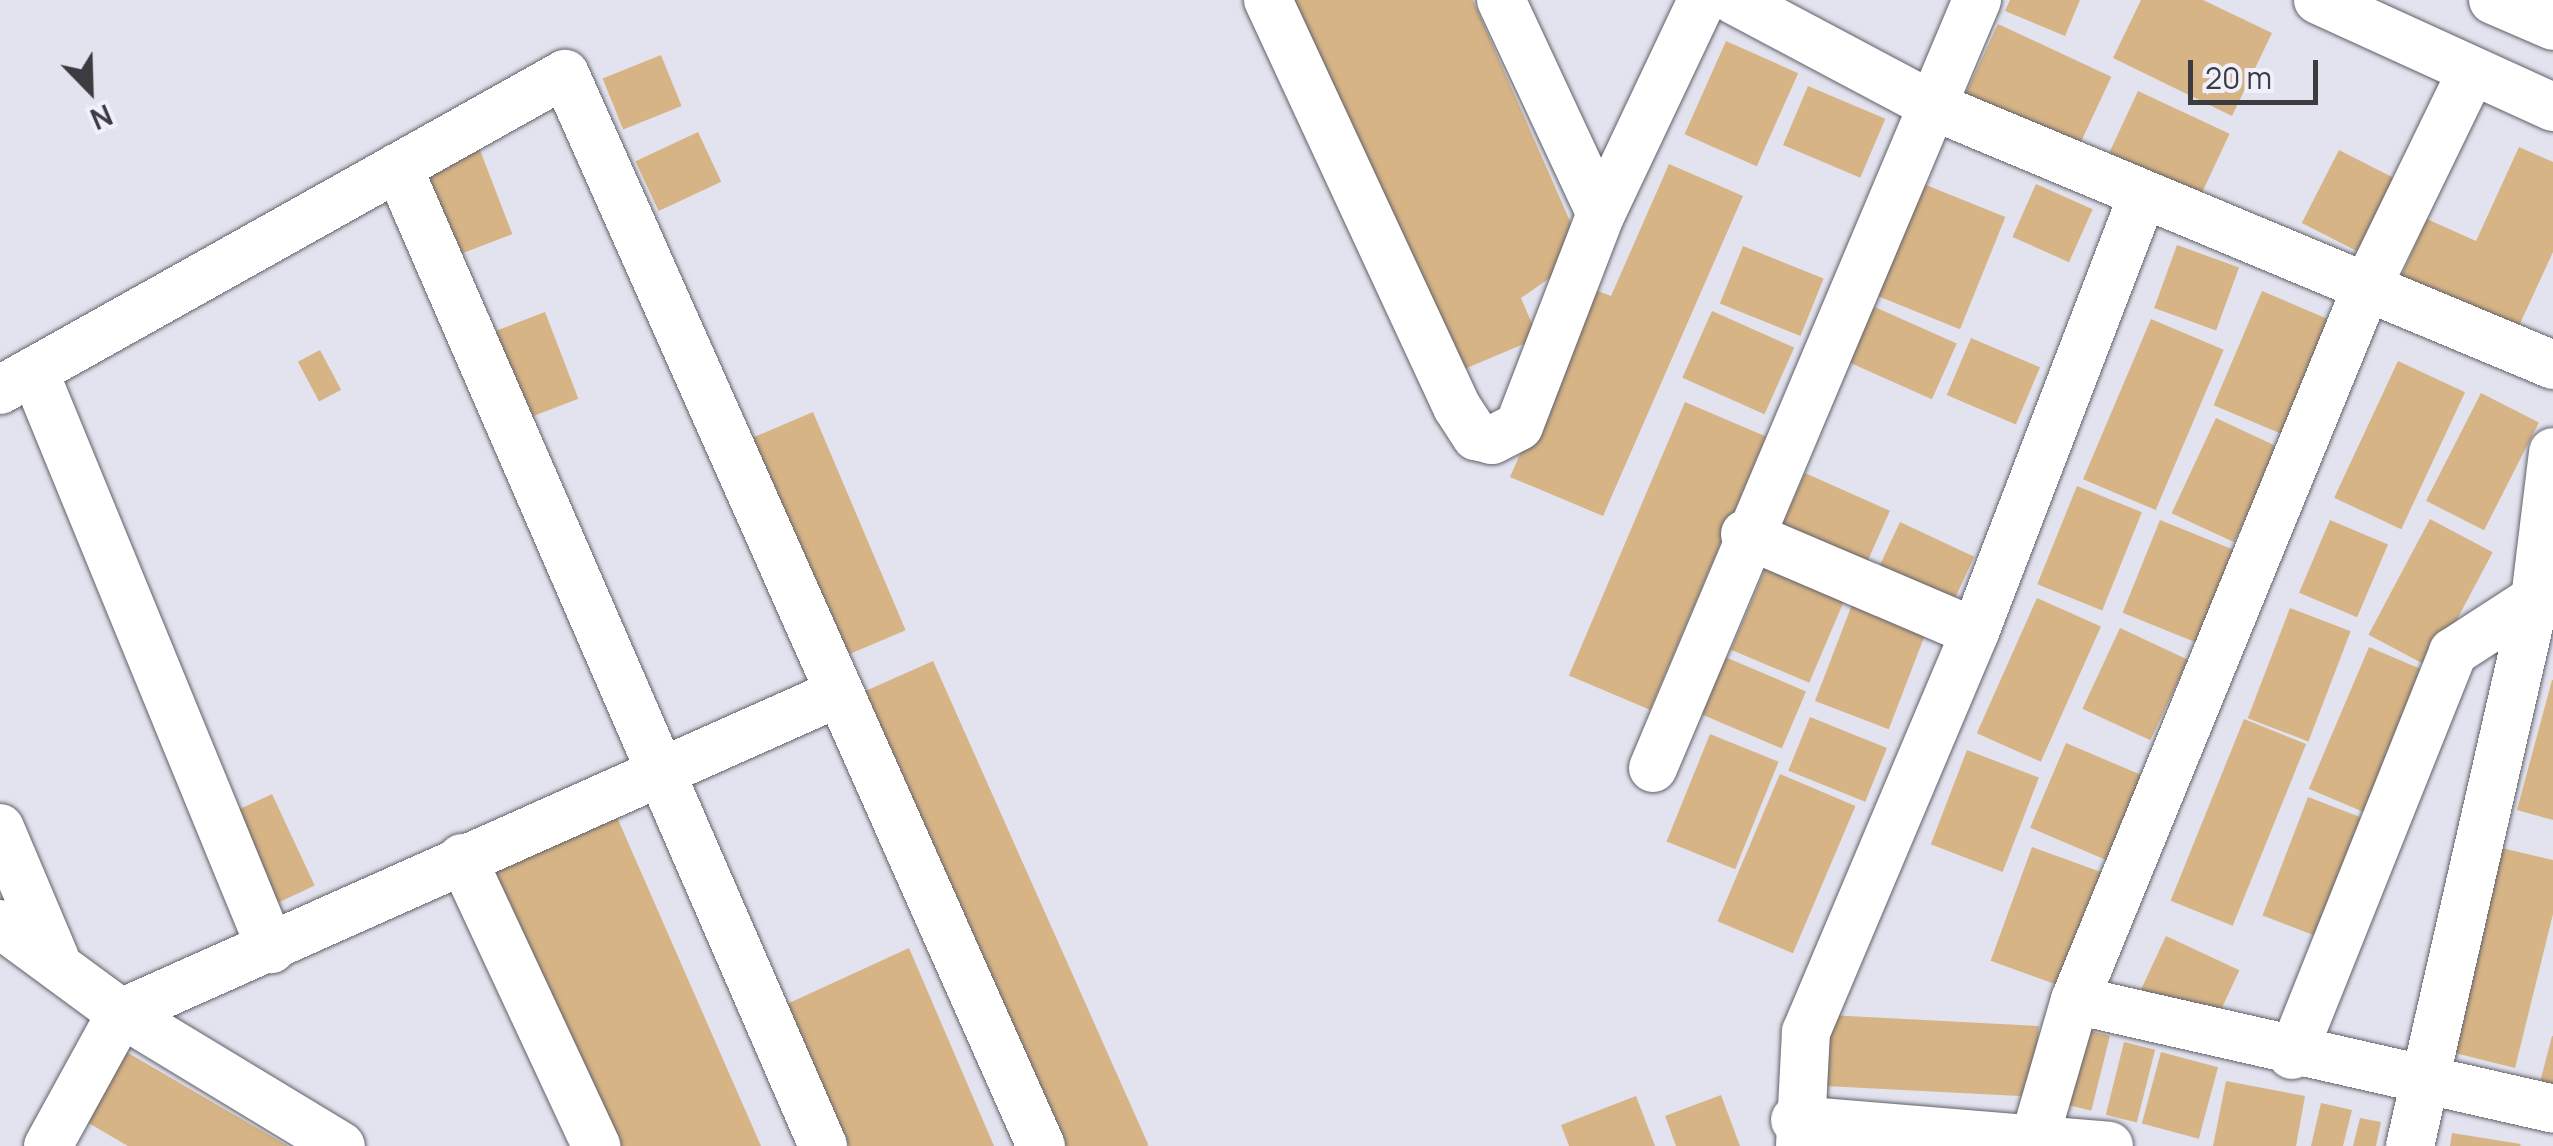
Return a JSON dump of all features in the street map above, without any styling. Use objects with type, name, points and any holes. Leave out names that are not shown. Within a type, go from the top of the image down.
[{"type":"street","points":[[1268,0],[1476,436],[1519,426],[1601,214],[1702,0]]},
{"type":"street","points":[[1501,0],[1601,214]]},
{"type":"street","points":[[1734,0],[1934,106],[2365,290],[2553,365]]},
{"type":"street","points":[[1654,768],[1745,534],[1978,0]]},
{"type":"street","points":[[2318,0],[2471,73],[2553,107]]},
{"type":"street","points":[[2493,0],[2553,26]]},
{"type":"street","points":[[2036,1134],[2075,1000],[2365,290],[2471,73]]},
{"type":"street","points":[[270,949],[17,380],[565,74],[836,694],[1041,1146]]},
{"type":"street","points":[[398,167],[656,772],[824,1146]]},
{"type":"street","points":[[2109,1146],[2036,1134],[1797,1133],[1806,1032],[1976,632],[2143,195]]},
{"type":"street","points":[[2410,1146],[2418,1083],[2535,599],[2553,452]]},
{"type":"street","points":[[1745,534],[1976,632]]},
{"type":"street","points":[[2292,1055],[2453,652],[2535,599]]},
{"type":"street","points":[[48,1146],[121,1013],[836,694]]},
{"type":"street","points":[[0,828],[55,958]]},
{"type":"street","points":[[462,858],[596,1146]]},
{"type":"street","points":[[0,924],[55,958],[121,1013],[342,1146]]},
{"type":"street","points":[[2075,1000],[2292,1055],[2553,1109]]},
{"type":"building","points":[[1294,0],[1473,0],[1573,228],[1554,275],[1521,298],[1538,338],[1455,373]]},
{"type":"building","points":[[2010,0],[2080,0],[2065,36],[2005,11]]},
{"type":"building","points":[[2141,0],[2203,0],[2272,33],[2232,116],[2113,58]]},
{"type":"building","points":[[1998,24],[2111,77],[2076,152],[1963,99]]},
{"type":"building","points":[[1726,41],[1798,73],[1757,166],[1685,134]]},
{"type":"building","points":[[661,55],[682,106],[623,130],[603,79]]},
{"type":"building","points":[[1808,86],[1885,119],[1860,178],[1783,145]]},
{"type":"building","points":[[2138,91],[2230,134],[2201,195],[2109,153]]},
{"type":"building","points":[[698,132],[721,182],[659,211],[635,161]]},
{"type":"building","points":[[2519,147],[2553,162],[2553,252],[2512,341],[2396,288],[2427,219],[2476,241]]},
{"type":"building","points":[[480,150],[512,234],[455,256],[423,172]]},
{"type":"building","points":[[2339,150],[2397,180],[2360,253],[2302,223]]},
{"type":"building","points":[[1669,164],[1743,196],[1603,516],[1510,477],[1593,289],[1611,296]]},
{"type":"building","points":[[1921,183],[2005,217],[1960,329],[1876,295]]},
{"type":"building","points":[[2036,184],[2093,209],[2069,262],[2012,237]]},
{"type":"building","points":[[2177,245],[2239,268],[2216,331],[2154,308]]},
{"type":"building","points":[[1743,246],[1824,279],[1800,336],[1720,303]]},
{"type":"building","points":[[2262,291],[2330,320],[2282,434],[2214,405]]},
{"type":"building","points":[[1859,300],[1957,344],[1932,399],[1834,356]]},
{"type":"building","points":[[1712,311],[1794,348],[1765,414],[1682,378]]},
{"type":"building","points":[[545,312],[578,399],[522,420],[489,334]]},
{"type":"building","points":[[2151,319],[2224,350],[2156,510],[2083,479]]},
{"type":"building","points":[[1971,338],[2040,367],[2016,424],[1947,395]]},
{"type":"building","points":[[320,350],[341,390],[319,401],[298,362]]},
{"type":"building","points":[[2398,361],[2465,392],[2401,529],[2334,498]]},
{"type":"building","points":[[2481,393],[2539,423],[2484,530],[2426,501]]},
{"type":"building","points":[[1685,402],[1766,436],[1650,710],[1569,675]]},
{"type":"building","points":[[813,412],[906,630],[840,658],[748,440]]},
{"type":"building","points":[[2216,418],[2279,447],[2234,542],[2172,513]]},
{"type":"building","points":[[1805,473],[1890,511],[1861,577],[1776,539]]},
{"type":"building","points":[[2077,486],[2142,512],[2102,611],[2037,584]]},
{"type":"building","points":[[2430,519],[2493,552],[2431,668],[2368,635]]},
{"type":"building","points":[[2160,520],[2236,551],[2199,643],[2123,613]]},
{"type":"building","points":[[2330,520],[2388,545],[2357,617],[2299,593]]},
{"type":"building","points":[[1900,522],[1974,557],[1947,615],[1873,580]]},
{"type":"building","points":[[1772,553],[1850,586],[1809,683],[1731,650]]},
{"type":"building","points":[[1858,589],[1932,617],[1889,729],[1815,701]]},
{"type":"building","points":[[2037,598],[2101,626],[2041,762],[1977,733]]},
{"type":"building","points":[[2290,608],[2351,631],[2308,741],[2248,718]]},
{"type":"building","points":[[2120,628],[2188,660],[2150,740],[2082,709]]},
{"type":"building","points":[[2369,647],[2434,675],[2374,816],[2309,789]]},
{"type":"building","points":[[1725,657],[1806,691],[1782,748],[1701,714]]},
{"type":"building","points":[[933,661],[1149,1145],[1059,1146],[858,694]]},
{"type":"building","points":[[2553,680],[2553,820],[2517,810]]},
{"type":"building","points":[[1810,717],[1887,748],[1865,802],[1788,771]]},
{"type":"building","points":[[2244,719],[2306,744],[2233,926],[2171,901]]},
{"type":"building","points":[[1710,734],[1779,762],[1735,869],[1667,842]]},
{"type":"building","points":[[2066,743],[2150,779],[2114,863],[2030,828]]},
{"type":"building","points":[[1967,750],[2039,778],[2003,872],[1931,844]]},
{"type":"building","points":[[1780,774],[1855,806],[1793,953],[1717,921]]},
{"type":"building","points":[[272,794],[315,886],[275,904],[232,813]]},
{"type":"building","points":[[2308,797],[2370,821],[2324,939],[2262,916]]},
{"type":"building","points":[[616,815],[761,1146],[614,1146],[490,870]]},
{"type":"building","points":[[2032,847],[2102,872],[2060,986],[1991,961]]},
{"type":"building","points":[[2502,848],[2553,860],[2553,914],[2515,1068],[2451,1052]]},
{"type":"building","points":[[2166,936],[2239,970],[2212,1030],[2138,996]]},
{"type":"building","points":[[909,948],[994,1146],[849,1146],[787,1004]]},
{"type":"building","points":[[1829,1015],[2039,1026],[2035,1097],[1825,1086]]},
{"type":"building","points":[[2074,1027],[2110,1036],[2091,1111],[2055,1102]]},
{"type":"building","points":[[2553,1036],[2553,1093],[2538,1090]]},
{"type":"building","points":[[2124,1042],[2155,1050],[2137,1123],[2106,1115]]},
{"type":"building","points":[[123,1050],[288,1146],[128,1146],[85,1121]]},
{"type":"building","points":[[2161,1052],[2218,1067],[2199,1139],[2142,1123]]},
{"type":"building","points":[[2226,1081],[2305,1096],[2296,1146],[2213,1146]]},
{"type":"building","points":[[1721,1095],[1740,1146],[1676,1146],[1665,1116]]},
{"type":"building","points":[[1636,1096],[1655,1146],[1569,1146],[1561,1125]]},
{"type":"building","points":[[2321,1103],[2352,1110],[2343,1146],[2311,1146]]},
{"type":"building","points":[[2360,1118],[2381,1122],[2376,1146],[2353,1146]]},
{"type":"building","points":[[2452,1133],[2521,1144],[2450,1146]]}]
